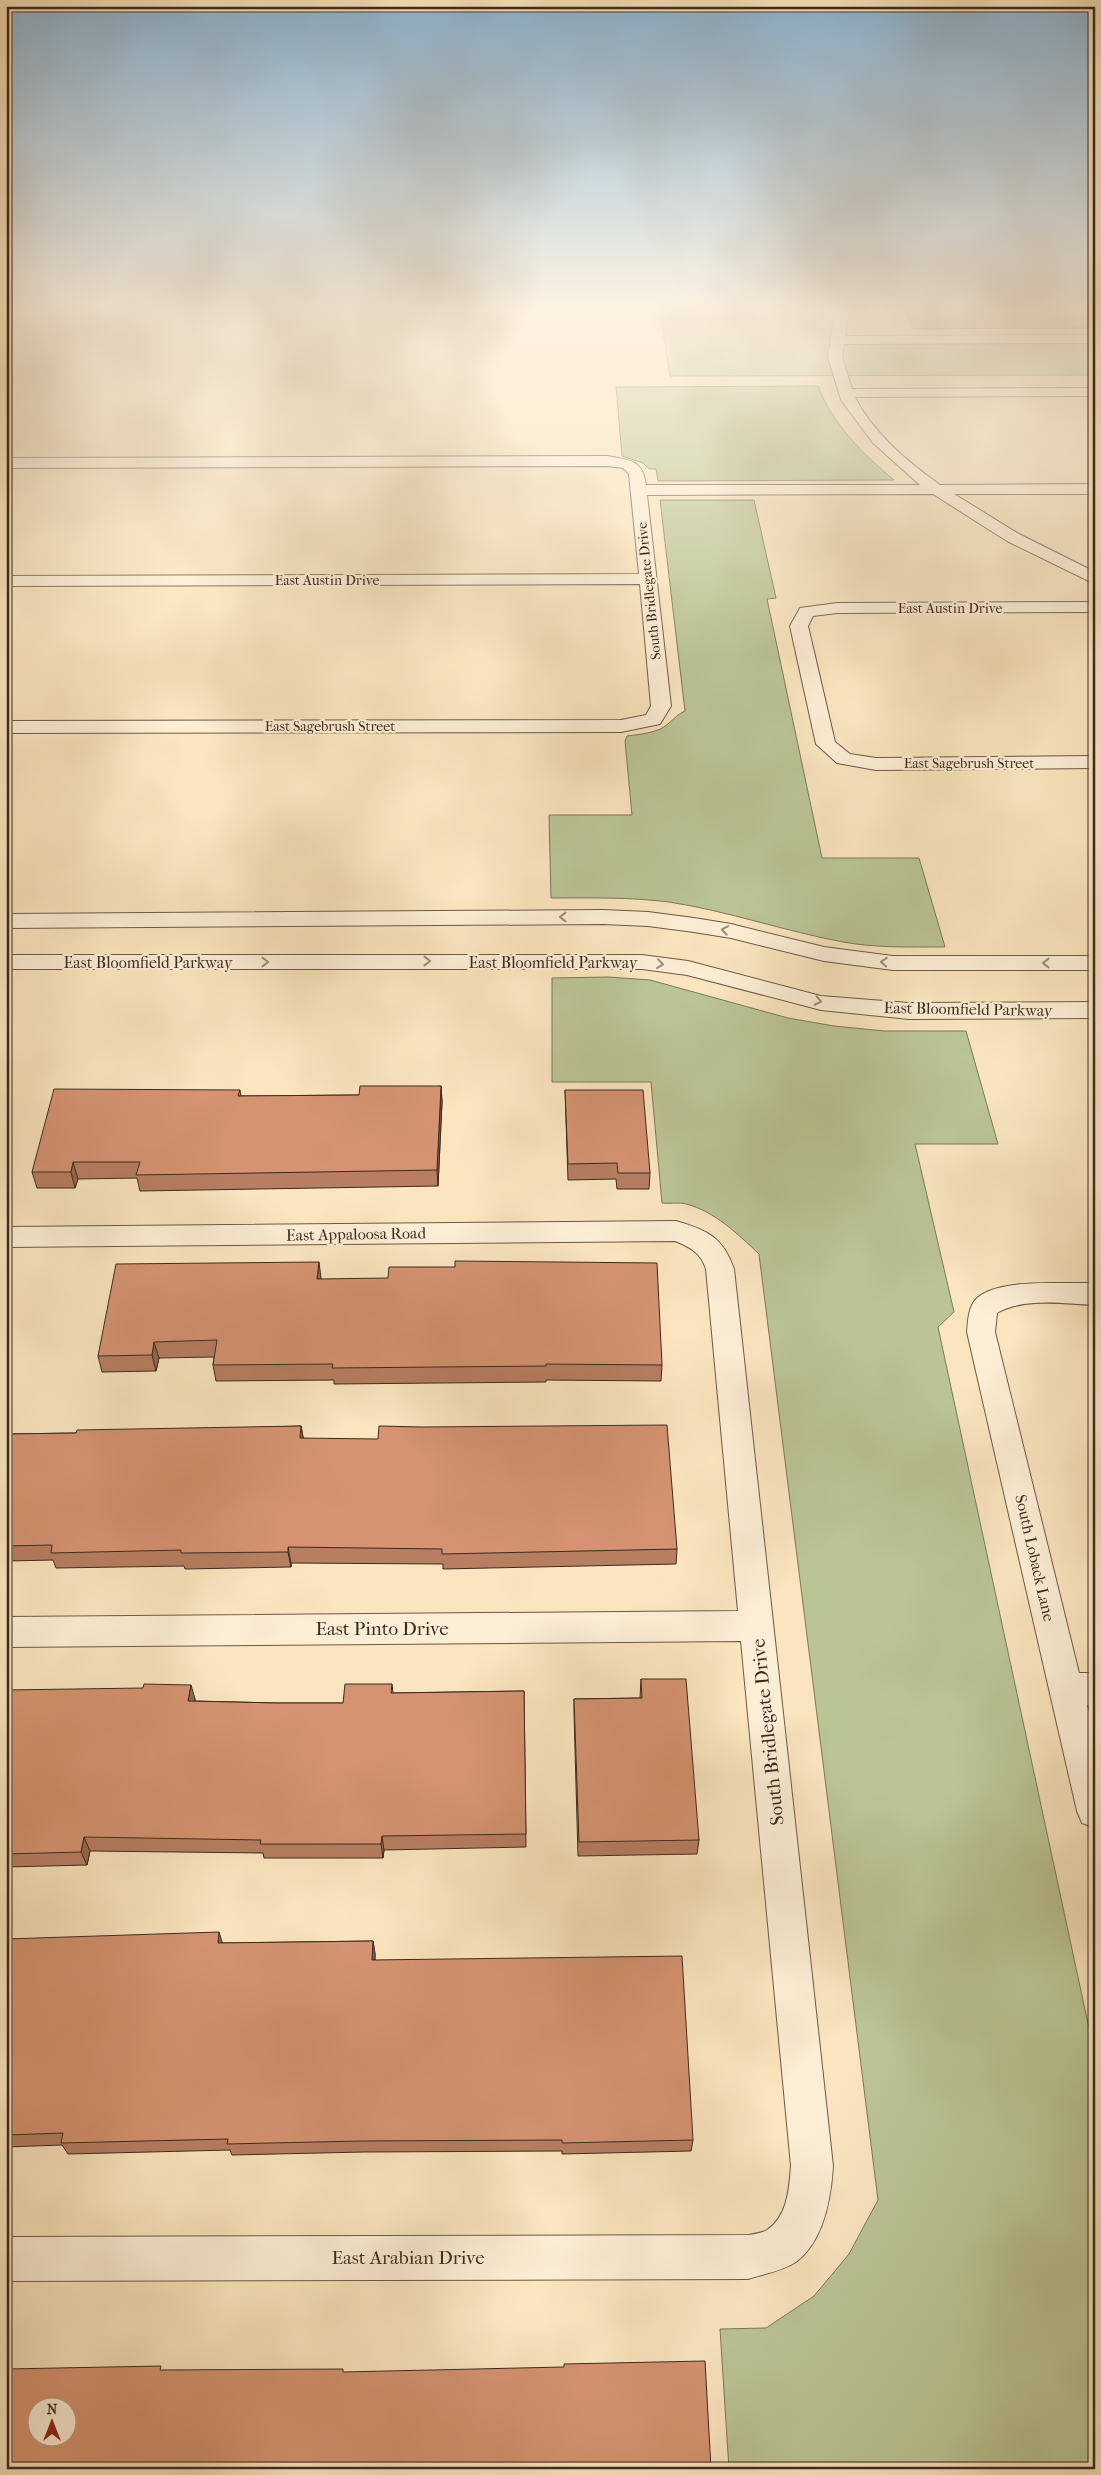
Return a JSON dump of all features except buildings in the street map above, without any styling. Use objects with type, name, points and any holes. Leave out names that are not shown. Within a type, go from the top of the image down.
[{"type":"street","points":[[868,428],[887,448],[935,490],[962,509],[1012,538],[1095,579]]},
{"type":"street","name":"South Bridlegate Drive","points":[[6,463],[607,461],[628,464],[637,473],[661,706],[652,720]]},
{"type":"street","points":[[639,490],[1095,489]]},
{"type":"street","name":"East Austin Drive","points":[[6,581],[647,579]]},
{"type":"street","name":"East Austin Drive","points":[[844,759],[826,744],[799,626],[806,612],[837,608],[1095,607]]},
{"type":"street","name":"East Sagebrush Street","points":[[6,727],[611,726],[652,720]]},
{"type":"street","name":"East Sagebrush Street","points":[[844,759],[876,764],[1095,762]]},
{"type":"street","points":[[6,921],[603,917],[648,919],[731,931],[824,954],[894,963],[1095,963]]},
{"type":"street","name":"East Bloomfield Parkway","points":[[6,962],[642,962],[688,968],[821,1003],[909,1011],[1095,1010]]},
{"type":"street","name":"East Appaloosa Road","points":[[6,1237],[676,1231],[704,1241]]},
{"type":"street","name":"South Bridlegate Drive","points":[[704,1241],[716,1257],[720,1269],[812,2166],[810,2195],[799,2226]]},
{"type":"street","name":"South Loback Lane","points":[[1095,1294],[1029,1294],[1003,1298],[987,1306],[982,1316],[982,1332],[1080,1689],[1095,1811]]},
{"type":"street","name":"East Pinto Drive","points":[[6,1632],[758,1626]]},
{"type":"street","name":"East Arabian Drive","points":[[6,2258],[748,2257],[780,2246],[799,2226]]},
{"type":"green space","points":[[620,428],[841,428],[871,460],[894,480],[658,481],[656,469],[649,469],[643,463],[622,456]]},
{"type":"green space","points":[[660,500],[754,500],[776,598],[767,599],[822,858],[919,858],[945,947],[855,944],[713,910],[654,900],[551,898],[549,815],[632,815],[625,741],[627,736],[660,729],[685,711]]},
{"type":"green space","points":[[608,977],[650,980],[788,1018],[834,1026],[884,1031],[966,1031],[998,1144],[915,1144],[954,1312],[938,1327],[1095,2056],[1095,2469],[729,2469],[720,2329],[766,2328],[814,2296],[849,2254],[878,2200],[759,1254],[734,1231],[706,1212],[683,1203],[662,1203],[651,1082],[552,1082],[552,978]]}]
